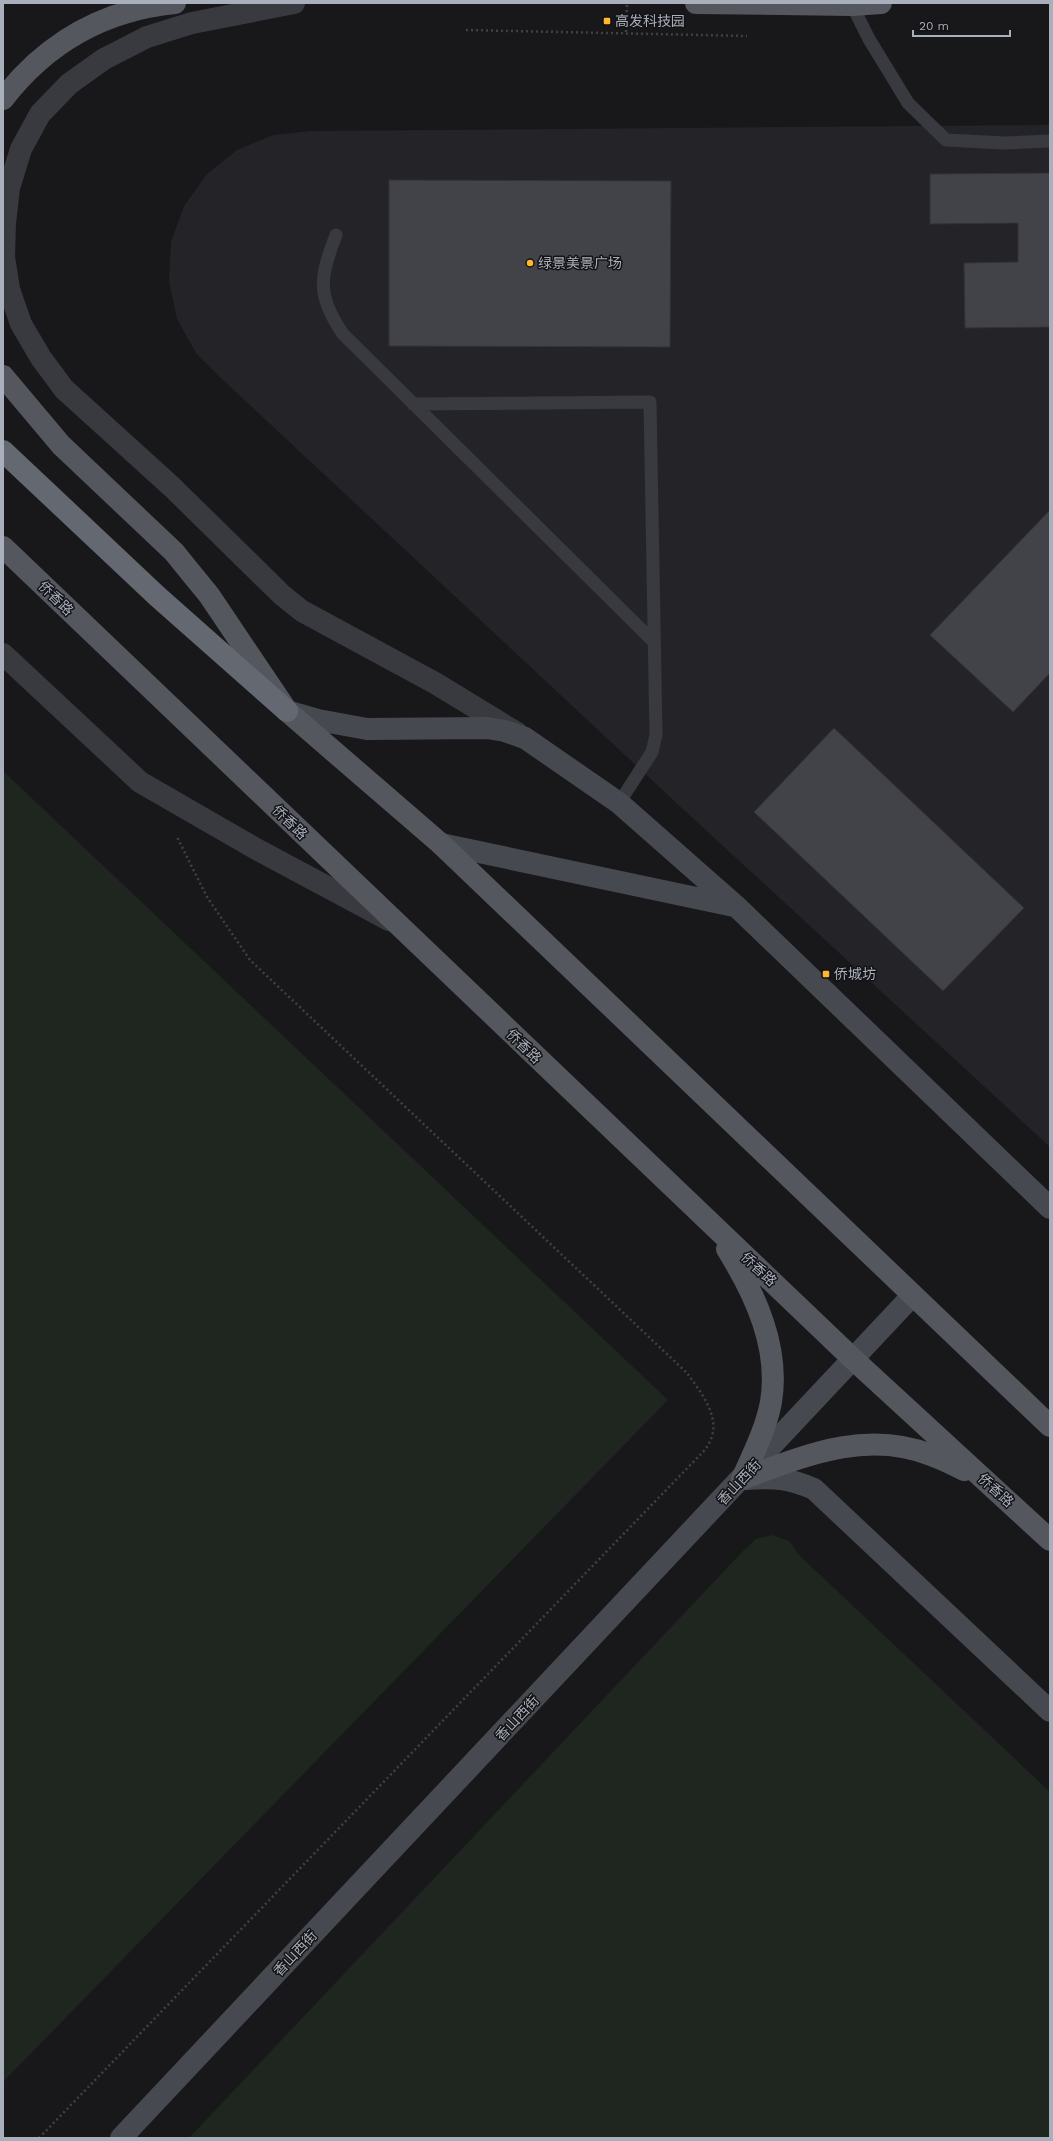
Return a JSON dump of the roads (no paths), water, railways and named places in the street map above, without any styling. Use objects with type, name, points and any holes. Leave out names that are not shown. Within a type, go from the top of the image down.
[{"type":"highway","points":[[3,451],[157,596],[287,711]]},
{"type":"main road","points":[[3,99],[19,79],[51,49],[90,25],[126,11],[175,3]]},
{"type":"main road","points":[[696,3],[852,6],[881,3]]},
{"type":"main road","points":[[3,376],[61,446],[174,552],[209,595],[287,711],[441,844],[912,1296],[1050,1426]]},
{"type":"main road","name":"侨香路","points":[[3,547],[712,1226],[853,1359],[1050,1540]]},
{"type":"main road","points":[[287,711],[318,720],[367,729],[487,728],[505,731],[525,738],[619,803],[736,906],[1050,1208]]},
{"type":"main road","points":[[441,844],[736,906]]},
{"type":"main road","points":[[712,1226],[740,1269],[763,1319],[773,1373],[771,1402],[763,1432],[742,1479]]},
{"type":"main road","name":"香山西街","points":[[121,2138],[742,1479],[912,1296]]},
{"type":"main road","points":[[742,1479],[828,1449],[872,1444],[899,1446],[931,1454],[985,1480]]},
{"type":"main road","points":[[742,1479],[771,1477],[793,1480],[814,1489],[1050,1711]]},
{"type":"street","points":[[294,3],[192,23],[147,37],[104,59],[69,84],[40,114],[21,149],[9,188],[5,223],[4,257],[9,289],[21,324],[41,358],[64,389],[172,487],[282,595],[302,611],[435,683],[525,738]]},
{"type":"street","points":[[3,654],[140,782],[258,850],[396,924]]},
{"type":"lane","points":[[852,6],[869,39],[908,103],[946,140],[1005,143],[1050,141]]},
{"type":"lane","points":[[336,235],[328,257],[323,280],[324,297],[330,314],[343,334],[654,642]]},
{"type":"lane","points":[[413,404],[650,402],[656,735],[652,752],[619,803]]},
{"type":"place","name":"高发科技园","points":[[607,21]]},
{"type":"place","name":"绿景美景广场","points":[[530,263]]},
{"type":"place","name":"侨城坊","points":[[826,974]]}]
